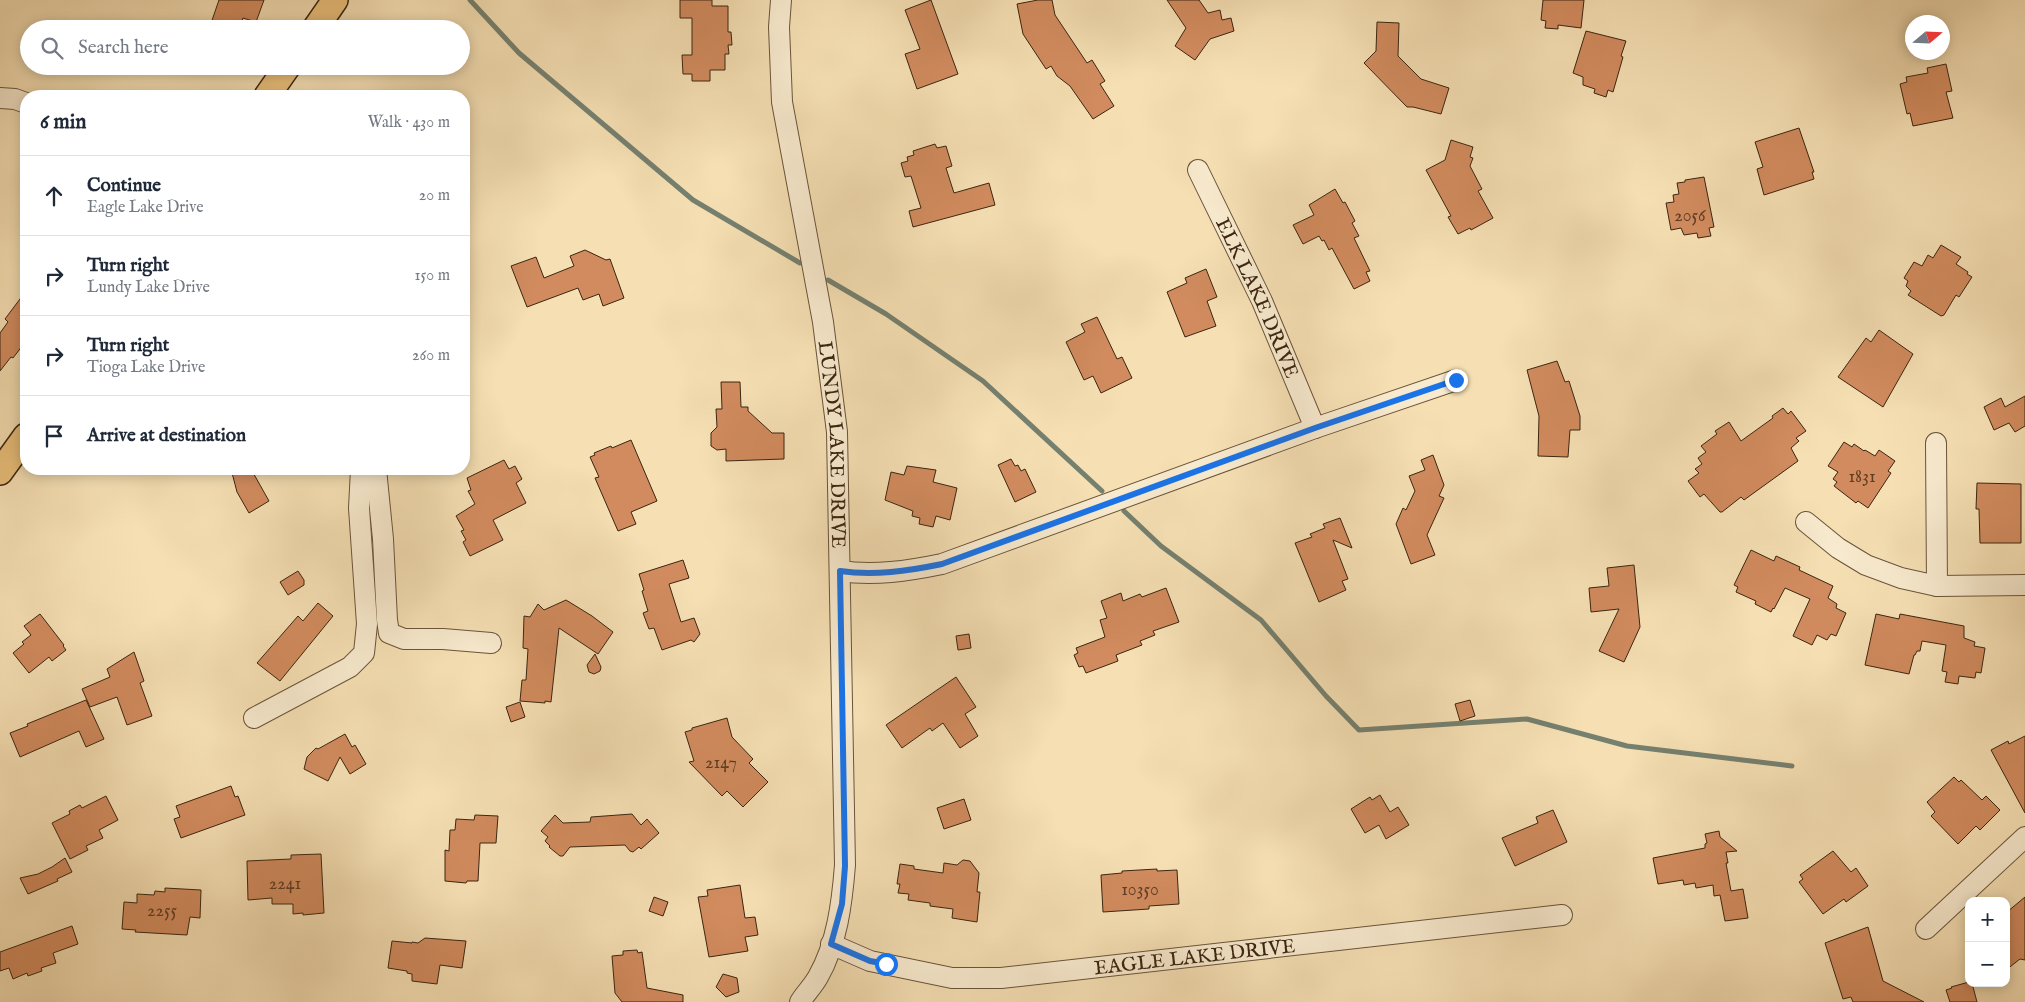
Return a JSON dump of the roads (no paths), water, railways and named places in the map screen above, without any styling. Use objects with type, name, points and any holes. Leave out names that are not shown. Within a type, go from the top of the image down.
[{"type":"main road","points":[[321,20],[335,0]]},
{"type":"main road","points":[[271,90],[282,75]]},
{"type":"main road","points":[[0,472],[20,444]]},
{"type":"street","name":"LUNDY LAKE DRIVE","points":[[781,0],[779,27],[782,102],[824,322],[837,432],[840,571],[845,866],[842,904],[831,944],[818,977],[800,1002]]},
{"type":"street","points":[[0,98],[20,101]]},
{"type":"street","name":"ELK LAKE DRIVE","points":[[1198,170],[1262,301],[1315,428]]},
{"type":"street","points":[[840,571],[859,574],[911,571],[942,564],[1315,428],[1456,380]]},
{"type":"street","points":[[1936,443],[1938,586]]},
{"type":"street","points":[[254,718],[350,667],[364,653],[367,624],[359,508],[361,475]]},
{"type":"street","points":[[377,475],[389,633],[404,639],[443,639],[491,643]]},
{"type":"street","points":[[1806,522],[1838,548],[1866,565],[1901,578],[1938,586],[2025,585]]},
{"type":"street","points":[[1926,929],[2025,837]]},
{"type":"street","name":"EAGLE LAKE DRIVE","points":[[831,944],[870,961],[952,978],[1001,978],[1562,915]]},
{"type":"waterway","points":[[470,0],[519,53],[693,200],[800,263]]},
{"type":"waterway","points":[[828,280],[886,314],[983,381],[1102,491]]},
{"type":"waterway","points":[[1124,511],[1161,546],[1261,620],[1326,696],[1359,730],[1527,719],[1627,746],[1792,766]]}]
